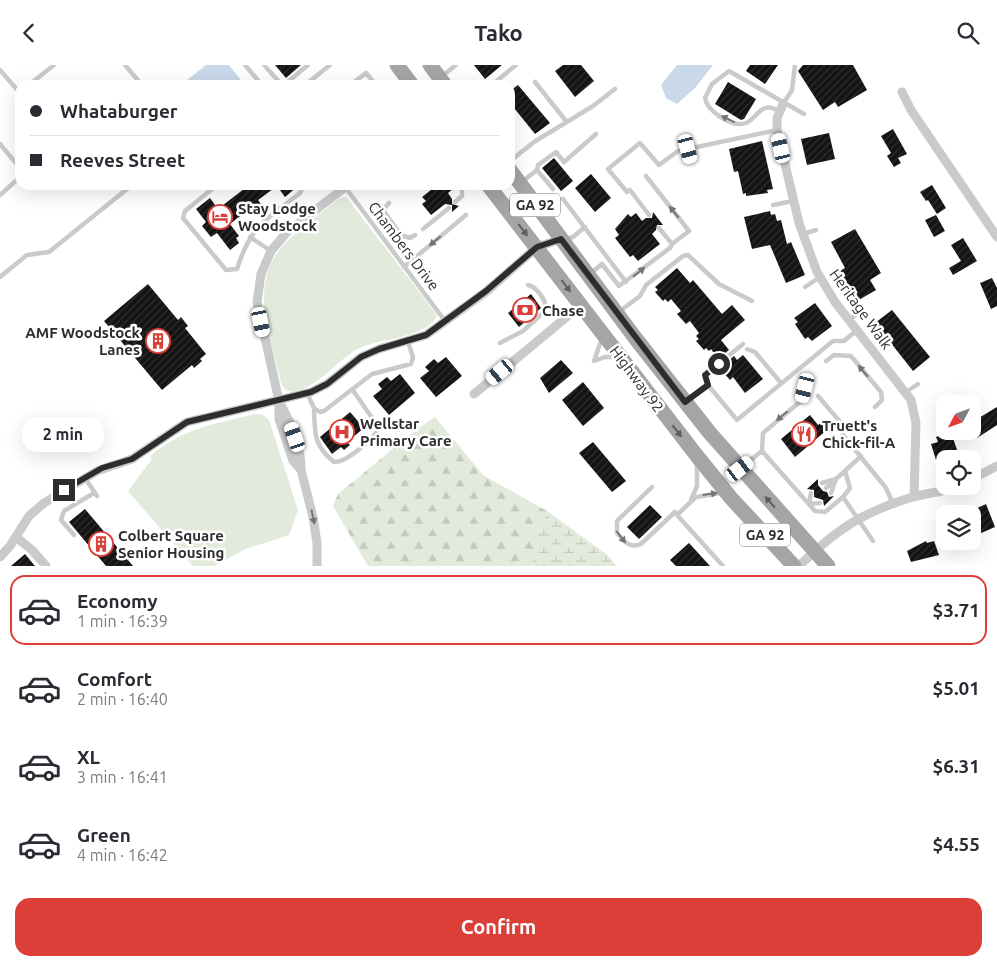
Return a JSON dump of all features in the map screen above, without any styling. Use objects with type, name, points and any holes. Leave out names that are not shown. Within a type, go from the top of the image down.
[{"type":"main road","points":[[397,65],[408,80]]},
{"type":"main road","points":[[430,65],[441,80]]},
{"type":"main road","name":"Highway 92","points":[[515,177],[685,402],[740,469],[828,566]]},
{"type":"main road","name":"Highway 92","points":[[492,190],[697,456],[731,498],[794,566]]},
{"type":"street","points":[[902,92],[911,111],[997,237]]},
{"type":"street","name":"Heritage Walk","points":[[782,108],[777,130],[802,234],[820,277],[849,320],[911,401],[916,423],[914,497]]},
{"type":"street","points":[[317,566],[317,543],[313,517],[301,470],[294,461],[279,419],[279,401],[257,302],[261,274],[271,251],[287,232],[340,190]]},
{"type":"street","points":[[0,557],[36,509],[102,468],[132,459],[146,451],[162,437],[187,422],[307,393],[327,384],[361,357],[379,349],[408,342],[426,335],[446,322],[537,247],[561,239]]},
{"type":"street","points":[[474,394],[581,305]]},
{"type":"street","points":[[981,474],[997,466]]},
{"type":"street","points":[[799,566],[840,529],[858,518],[893,503],[936,492]]},
{"type":"street","points":[[16,537],[32,550],[46,566]]},
{"type":"lane","points":[[36,80],[54,65]]},
{"type":"lane","points":[[125,65],[138,80]]},
{"type":"lane","points":[[264,65],[278,80]]},
{"type":"lane","points":[[289,80],[308,65]]},
{"type":"lane","points":[[443,80],[456,65]]},
{"type":"lane","points":[[498,80],[516,65]]},
{"type":"lane","points":[[782,108],[792,90],[795,65]]},
{"type":"lane","points":[[248,66],[258,80]]},
{"type":"lane","points":[[311,80],[328,66]]},
{"type":"lane","points":[[0,70],[15,87]]},
{"type":"lane","points":[[782,108],[728,71],[715,81],[704,98],[707,106],[723,118],[741,124],[752,119],[765,108],[770,107],[782,108],[804,115]]},
{"type":"lane","points":[[357,80],[366,73],[372,80]]},
{"type":"lane","points":[[535,82],[566,121]]},
{"type":"lane","points":[[515,157],[534,142],[593,106],[615,89]]},
{"type":"lane","points":[[649,215],[608,169],[640,143],[658,165],[674,153],[777,130]]},
{"type":"lane","points":[[520,184],[537,170],[538,165],[556,152],[564,161],[596,134]]},
{"type":"lane","points":[[0,144],[15,162]]},
{"type":"lane","points":[[688,149],[691,162]]},
{"type":"lane","points":[[537,170],[553,189]]},
{"type":"lane","points":[[588,275],[602,264],[619,287],[670,248],[672,244],[688,231],[646,176]]},
{"type":"lane","points":[[0,195],[15,182]]},
{"type":"lane","points":[[0,277],[27,255],[49,251],[126,190]]},
{"type":"lane","points":[[211,190],[186,211],[183,217],[226,270],[237,269],[255,229],[302,190]]},
{"type":"lane","name":"Chambers Drive","points":[[348,190],[446,322]]},
{"type":"lane","points":[[455,202],[462,196],[462,190]]},
{"type":"lane","points":[[563,199],[626,282]]},
{"type":"lane","points":[[773,205],[793,201]]},
{"type":"lane","points":[[389,203],[383,210],[401,235],[410,238],[415,235]]},
{"type":"lane","points":[[423,229],[449,208]]},
{"type":"lane","points":[[404,267],[466,215]]},
{"type":"lane","points":[[561,239],[573,237],[585,227]]},
{"type":"lane","points":[[659,228],[672,244]]},
{"type":"lane","points":[[802,234],[816,230]]},
{"type":"lane","points":[[250,237],[271,251]]},
{"type":"lane","points":[[617,313],[640,296],[641,292],[654,278],[683,256],[688,255],[719,283],[752,301]]},
{"type":"lane","points":[[805,287],[820,277]]},
{"type":"lane","points":[[500,343],[523,331],[545,311],[545,301],[533,287],[528,285]]},
{"type":"lane","points":[[849,320],[858,313]]},
{"type":"lane","points":[[781,383],[755,351],[745,347],[733,353],[705,375],[708,385],[737,420],[833,341],[844,341],[857,330]]},
{"type":"lane","points":[[589,367],[594,361],[602,343],[601,332]]},
{"type":"lane","points":[[314,408],[320,412],[324,411],[372,374],[412,364],[413,357],[408,342]]},
{"type":"lane","points":[[826,361],[834,355],[851,357],[881,392],[882,400],[875,407]]},
{"type":"lane","points":[[594,361],[605,357],[622,359]]},
{"type":"lane","points":[[808,376],[802,400],[763,433],[762,451],[815,511],[825,512],[843,497],[850,488],[845,471]]},
{"type":"lane","points":[[906,392],[918,384]]},
{"type":"lane","points":[[685,402],[708,385]]},
{"type":"lane","points":[[307,393],[314,408],[316,440],[334,462],[342,462],[363,445],[379,428],[352,389]]},
{"type":"lane","points":[[818,396],[842,424],[843,435],[886,487],[893,503]]},
{"type":"lane","points":[[740,469],[762,451]]},
{"type":"lane","points":[[691,501],[698,481],[697,456]]},
{"type":"lane","points":[[826,488],[861,456]]},
{"type":"lane","points":[[74,535],[62,520],[64,511],[96,495],[85,478]]},
{"type":"lane","points":[[822,483],[836,479]]},
{"type":"lane","points":[[830,493],[836,479]]},
{"type":"lane","points":[[652,487],[617,521],[617,533],[628,545],[635,546],[641,544],[674,512]]},
{"type":"lane","points":[[723,566],[677,515],[699,496],[715,493],[731,498]]},
{"type":"lane","points":[[809,504],[811,493]]},
{"type":"lane","points":[[843,497],[873,541]]},
{"type":"lane","points":[[809,504],[816,498]]},
{"type":"lane","points":[[809,504],[820,503]]},
{"type":"green space","points":[[346,197],[437,315],[433,322],[425,328],[404,336],[362,347],[344,358],[316,382],[297,391],[287,391],[282,386],[266,318],[265,284],[269,268],[277,253],[291,237],[340,198]]},
{"type":"green space","points":[[255,414],[263,415],[269,420],[298,510],[289,535],[246,549],[214,566],[193,566],[128,491],[152,459],[150,456],[163,446],[200,428]]},
{"type":"green space","points":[[435,417],[483,475],[547,511],[531,566],[368,566],[333,506],[338,494],[417,429]]},
{"type":"green space","points":[[547,511],[606,554],[617,566],[531,566]]},
{"type":"water","points":[[206,65],[229,65],[241,80],[187,80]]},
{"type":"water","points":[[677,65],[713,65],[695,88],[677,104],[666,98],[661,85]]},
{"type":"building","points":[[275,65],[301,65],[286,78]]},
{"type":"building","points":[[474,65],[502,65],[485,79]]},
{"type":"building","points":[[563,65],[581,65],[594,81],[575,97],[555,71]]},
{"type":"building","points":[[750,65],[778,65],[765,84],[746,71]]},
{"type":"building","points":[[803,65],[853,65],[867,90],[838,107],[835,102],[823,110],[798,71]]},
{"type":"building","points":[[728,82],[756,99],[744,119],[741,120],[715,104]]},
{"type":"building","points":[[518,85],[550,123],[535,134],[515,109],[515,87]]},
{"type":"building","points":[[893,129],[907,154],[898,158],[901,163],[894,167],[887,156],[891,153],[881,136]]},
{"type":"building","points":[[829,133],[835,159],[807,165],[801,139]]},
{"type":"building","points":[[762,141],[773,189],[767,190],[768,193],[746,196],[746,193],[743,194],[738,171],[734,172],[729,149]]},
{"type":"building","points":[[554,158],[573,181],[561,191],[542,168]]},
{"type":"building","points":[[591,174],[611,198],[595,212],[575,188]]},
{"type":"building","points":[[932,185],[946,208],[937,214],[920,192]]},
{"type":"building","name":"Stay Lodge Woodstock","points":[[243,190],[272,190],[258,200],[261,204],[250,212],[248,210],[230,224],[239,236],[236,238],[239,243],[230,250],[217,233],[211,237],[202,226],[206,222],[196,209],[210,198],[218,209]]},
{"type":"building","name":"Stay Lodge Woodstock","points":[[280,190],[293,190],[285,197]]},
{"type":"building","points":[[431,190],[452,190],[448,193],[452,199],[452,204],[459,206],[452,212],[452,205],[445,204],[431,215],[422,204],[426,201],[422,197]]},
{"type":"building","points":[[770,211],[771,215],[775,214],[777,221],[781,220],[787,244],[791,242],[805,275],[786,283],[770,245],[752,249],[744,217]]},
{"type":"building","points":[[653,212],[663,225],[657,225],[656,230],[652,234],[660,244],[638,261],[633,255],[630,257],[615,238],[619,235],[615,229],[628,214],[631,217],[636,213],[642,221],[646,218],[652,218]]},
{"type":"building","points":[[936,215],[945,231],[934,237],[925,220]]},
{"type":"building","points":[[855,229],[881,273],[870,280],[876,290],[857,301],[840,271],[845,268],[831,242]]},
{"type":"building","points":[[963,238],[977,261],[953,275],[949,268],[961,261],[951,245]]},
{"type":"building","points":[[677,268],[690,283],[693,280],[722,314],[732,305],[745,320],[721,340],[729,350],[718,359],[711,349],[709,351],[706,348],[704,350],[696,341],[699,339],[696,336],[699,333],[690,321],[686,324],[677,314],[681,311],[671,299],[668,302],[665,299],[663,301],[655,292],[658,290],[655,287]]},
{"type":"building","points":[[992,278],[997,288],[997,306],[991,309],[980,283]]},
{"type":"building","name":"AMF Woodstock Lanes","points":[[148,284],[178,320],[181,317],[188,326],[185,328],[206,354],[200,359],[202,361],[194,368],[192,365],[162,390],[104,321]]},
{"type":"building","name":"Chase","points":[[531,294],[541,308],[519,327],[508,313]]},
{"type":"building","points":[[815,303],[832,326],[812,341],[808,337],[805,339],[795,324],[798,322],[794,318]]},
{"type":"building","points":[[892,310],[930,357],[913,371],[875,323]]},
{"type":"building","points":[[743,355],[763,379],[745,393],[733,377],[730,380],[723,372],[726,369],[724,365],[734,356],[737,360]]},
{"type":"building","points":[[446,357],[462,376],[436,397],[420,378],[429,371],[425,367],[434,359],[438,363]]},
{"type":"building","points":[[561,360],[573,373],[549,393],[540,378]]},
{"type":"building","points":[[400,374],[415,393],[389,415],[373,396],[382,389],[378,384],[387,377],[391,381]]},
{"type":"building","points":[[583,382],[604,408],[583,426],[562,400]]},
{"type":"building","points":[[997,407],[997,425],[981,435],[981,417]]},
{"type":"building","points":[[350,412],[364,428],[347,442],[350,445],[344,450],[341,447],[332,454],[320,437]]},
{"type":"building","name":"Truett's Chick-fil-A","points":[[810,415],[818,425],[822,422],[828,429],[795,457],[781,439]]},
{"type":"building","points":[[937,440],[954,440],[957,450],[936,450],[936,460],[931,444],[938,442]]},
{"type":"building","points":[[593,442],[626,481],[612,492],[579,453]]},
{"type":"building","points":[[818,479],[818,485],[823,491],[827,492],[829,497],[834,496],[824,506],[823,500],[814,497],[814,490],[807,489]]},
{"type":"building","points":[[986,504],[995,527],[981,533],[981,506]]},
{"type":"building","points":[[650,505],[662,517],[639,539],[627,527]]},
{"type":"building","name":"Colbert Square Senior Housing","points":[[85,509],[133,566],[106,566],[69,522]]},
{"type":"building","points":[[926,541],[927,543],[934,541],[939,555],[911,562],[907,551]]},
{"type":"building","points":[[689,543],[710,566],[676,566],[670,560]]},
{"type":"building","points":[[25,554],[35,566],[11,566]]},
{"type":"place","name":"Stay Lodge Woodstock","points":[[220,217]]},
{"type":"place","name":"Chase","points":[[525,310]]},
{"type":"place","name":"AMF Woodstock Lanes","points":[[158,341]]},
{"type":"place","name":"Wellstar Primary Care","points":[[342,432]]},
{"type":"place","name":"Truett's Chick-fil-A","points":[[804,434]]},
{"type":"place","name":"Colbert Square Senior Housing","points":[[101,544]]},
{"type":"route","points":[[64,490],[102,468],[132,459],[146,451],[162,437],[187,422],[311,392],[327,384],[347,366],[361,357],[379,349],[408,342],[426,335],[486,291],[537,247],[561,239],[685,402],[708,385],[705,375],[719,364]]}]
